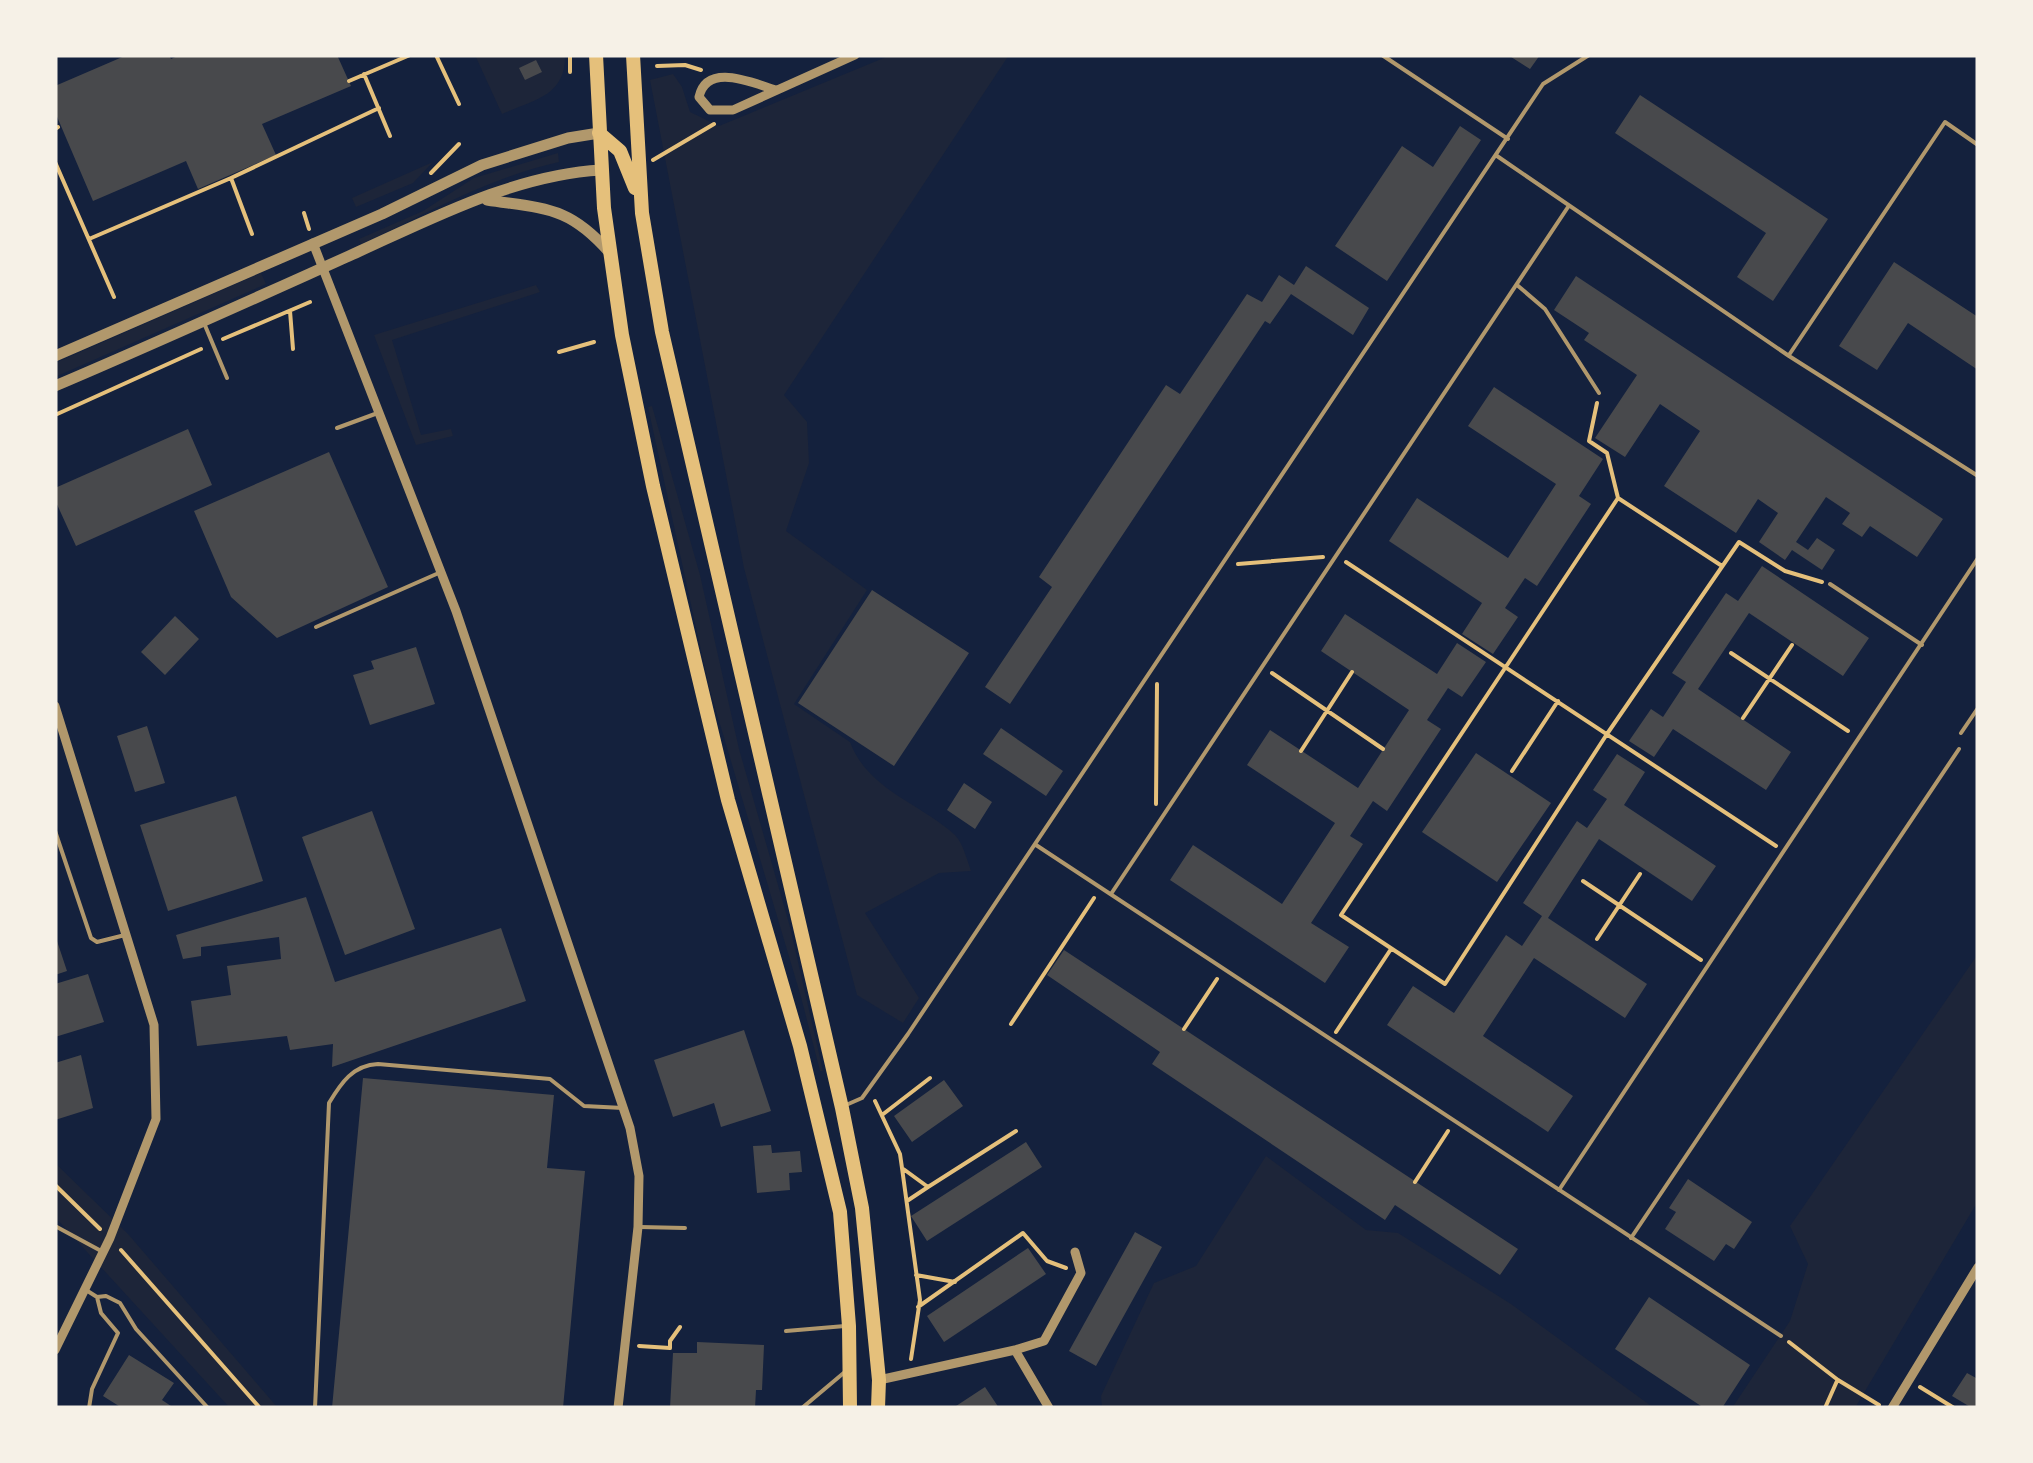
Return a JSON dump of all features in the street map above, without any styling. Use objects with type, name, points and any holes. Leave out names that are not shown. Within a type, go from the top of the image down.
[{"type":"main road","points":[[596,55],[601,170],[622,335],[728,800],[800,1046],[840,1212],[850,1326],[850,1408]]},
{"type":"main road","points":[[633,55],[642,213],[662,332],[842,1108],[862,1208],[879,1380],[878,1408]]},
{"type":"main road","points":[[601,170],[620,151],[635,115]]},
{"type":"main road","points":[[599,133],[620,151],[642,213]]},
{"type":"street","points":[[776,90],[730,78],[707,81],[700,97],[703,104],[719,112],[733,110],[856,55]]},
{"type":"street","points":[[55,356],[382,214],[482,165],[568,138],[599,133]]},
{"type":"street","points":[[55,386],[204,324],[453,209],[552,176],[601,170]]},
{"type":"street","points":[[483,200],[544,208],[570,216],[610,254]]},
{"type":"street","points":[[313,243],[441,572],[623,1108],[639,1176],[638,1227],[618,1408]]},
{"type":"street","points":[[55,706],[154,1025],[156,1119],[110,1238],[59,1333],[55,1350]]},
{"type":"street","points":[[879,1380],[1044,1341],[1081,1273],[1075,1252]]},
{"type":"street","points":[[1892,1408],[1978,1267]]},
{"type":"street","points":[[1015,1350],[1049,1408]]},
{"type":"lane","points":[[1382,55],[1508,138]]},
{"type":"lane","points":[[842,1108],[862,1098],[1036,845],[1544,84],[1588,55]]},
{"type":"lane","points":[[1789,356],[1944,122],[1978,145]]},
{"type":"lane","points":[[1497,156],[1789,356],[1978,476]]},
{"type":"lane","points":[[1112,894],[1568,207]]},
{"type":"lane","points":[[1516,285],[1545,309],[1599,393]]},
{"type":"lane","points":[[204,324],[227,378]]},
{"type":"lane","points":[[336,428],[380,412]]},
{"type":"lane","points":[[1558,1190],[1978,558]]},
{"type":"lane","points":[[316,627],[441,572]]},
{"type":"lane","points":[[1830,584],[1922,644]]},
{"type":"lane","points":[[1961,733],[1978,708]]},
{"type":"lane","points":[[1630,1238],[1960,749]]},
{"type":"lane","points":[[55,831],[90,938],[97,942],[126,934]]},
{"type":"lane","points":[[1036,845],[1781,1336]]},
{"type":"lane","points":[[315,1408],[330,1104],[340,1085],[356,1069],[364,1064],[378,1064],[550,1079],[584,1106],[623,1108]]},
{"type":"lane","points":[[55,1226],[103,1252]]},
{"type":"lane","points":[[638,1227],[685,1228]]},
{"type":"lane","points":[[85,1289],[120,1303],[136,1329],[208,1408]]},
{"type":"lane","points":[[89,1408],[92,1389],[118,1333],[100,1313],[97,1297]]},
{"type":"lane","points":[[786,1331],[850,1326]]},
{"type":"lane","points":[[802,1408],[850,1368]]},
{"type":"lane","points":[[810,1408],[812,1398]]},
{"type":"path","points":[[349,81],[410,55]]},
{"type":"path","points":[[436,55],[459,104]]},
{"type":"path","points":[[570,55],[570,72]]},
{"type":"path","points":[[657,66],[685,66]]},
{"type":"path","points":[[364,74],[390,136]]},
{"type":"path","points":[[89,239],[379,108]]},
{"type":"path","points":[[654,159],[733,110]]},
{"type":"path","points":[[55,162],[114,296]]},
{"type":"path","points":[[231,178],[252,234]]},
{"type":"path","points":[[55,415],[310,302]]},
{"type":"path","points":[[290,311],[294,349]]},
{"type":"path","points":[[559,352],[594,342]]},
{"type":"path","points":[[1599,393],[1589,440],[1607,453],[1618,498],[1722,566]]},
{"type":"path","points":[[1618,498],[1341,915],[1445,984],[1607,734],[1739,542],[1786,571],[1830,584]]},
{"type":"path","points":[[1224,565],[1338,556],[1784,851]]},
{"type":"path","points":[[1743,718],[1792,645]]},
{"type":"path","points":[[1732,653],[1860,738]]},
{"type":"path","points":[[1263,668],[1383,749]]},
{"type":"path","points":[[1301,751],[1352,672]]},
{"type":"path","points":[[1156,829],[1157,679]]},
{"type":"path","points":[[1512,770],[1558,702]]},
{"type":"path","points":[[1597,939],[1640,874]]},
{"type":"path","points":[[1583,881],[1709,965]]},
{"type":"path","points":[[1012,1024],[1101,887]]},
{"type":"path","points":[[1331,1039],[1392,949]]},
{"type":"path","points":[[1184,1029],[1224,968]]},
{"type":"path","points":[[881,1116],[930,1078]]},
{"type":"path","points":[[862,1098],[874,1099],[900,1154],[918,1308],[909,1373]]},
{"type":"path","points":[[1415,1182],[1455,1121]]},
{"type":"path","points":[[906,1201],[1016,1131]]},
{"type":"path","points":[[902,1168],[928,1186]]},
{"type":"path","points":[[55,1185],[110,1238],[260,1408]]},
{"type":"path","points":[[918,1308],[1023,1234],[1047,1261],[1081,1273]]},
{"type":"path","points":[[916,1275],[955,1282]]},
{"type":"path","points":[[640,1346],[670,1348],[670,1341],[680,1327]]},
{"type":"path","points":[[1781,1336],[1838,1380],[1884,1408]]},
{"type":"path","points":[[1825,1408],[1838,1380]]},
{"type":"path","points":[[1909,1381],[1954,1408]]},
{"type":"shaded area","points":[[475,55],[565,55],[564,69],[546,95],[502,114]]},
{"type":"shaded area","points":[[891,55],[1009,55],[784,395],[807,422],[809,463],[786,531],[867,590],[794,704],[850,742],[858,758],[882,784],[955,835],[971,871],[939,873],[865,913],[919,998],[903,1023],[857,995],[744,568],[650,80],[673,74],[690,112],[719,126]]},
{"type":"shaded area","points":[[558,153],[559,162],[481,187],[361,244],[359,239],[423,211],[474,178]]},
{"type":"shaded area","points":[[433,162],[413,183],[356,207],[352,198]]},
{"type":"shaded area","points":[[261,273],[266,284],[55,377],[55,363]]},
{"type":"shaded area","points":[[536,285],[540,292],[392,340],[421,435],[451,429],[453,436],[416,445],[374,335]]},
{"type":"shaded area","points":[[652,406],[700,575],[739,749],[790,927],[823,1071],[709,687],[648,407]]},
{"type":"shaded area","points":[[1978,954],[1978,1201],[1855,1408],[1732,1408],[1790,1321],[1808,1264],[1790,1226]]},
{"type":"shaded area","points":[[1266,1156],[1366,1230],[1398,1233],[1511,1304],[1654,1408],[1102,1408],[1101,1396],[1154,1283],[1196,1266]]},
{"type":"shaded area","points":[[55,1163],[128,1234],[278,1408],[230,1408],[55,1217]]},
{"type":"building","points":[[127,55],[169,55],[171,59],[180,55],[337,55],[351,86],[262,124],[276,155],[198,189],[186,161],[93,201],[55,112],[55,86]]},
{"type":"building","points":[[1508,55],[1540,55],[1530,69]]},
{"type":"building","points":[[536,60],[542,72],[525,80],[519,68]]},
{"type":"building","points":[[1640,95],[1828,219],[1773,301],[1737,277],[1766,233],[1615,133]]},
{"type":"building","points":[[1460,126],[1481,140],[1387,281],[1335,246],[1402,146],[1433,167]]},
{"type":"building","points":[[1894,262],[1978,317],[1978,370],[1908,323],[1877,370],[1839,346]]},
{"type":"building","points":[[1306,266],[1369,308],[1353,335],[1291,294],[1270,324],[1265,321],[1010,704],[985,687],[1052,587],[1039,577],[1166,385],[1180,394],[1247,294],[1262,302],[1279,275],[1294,285]]},
{"type":"building","points":[[1576,276],[1943,519],[1917,557],[1870,526],[1862,537],[1842,524],[1850,513],[1826,497],[1796,542],[1808,550],[1817,538],[1835,550],[1822,570],[1792,550],[1785,560],[1759,542],[1778,513],[1758,499],[1736,533],[1664,486],[1700,431],[1660,404],[1625,457],[1595,438],[1637,375],[1584,340],[1589,333],[1554,310]]},
{"type":"building","points":[[1494,387],[1603,459],[1579,496],[1591,504],[1537,586],[1525,578],[1505,608],[1518,617],[1493,654],[1462,634],[1482,603],[1389,541],[1417,498],[1508,558],[1556,484],[1468,426]]},
{"type":"building","points":[[188,429],[212,485],[76,546],[55,500],[55,488]]},
{"type":"building","points":[[329,452],[388,587],[277,638],[231,597],[194,511]]},
{"type":"building","points":[[1762,566],[1869,638],[1843,676],[1749,613],[1698,689],[1791,752],[1766,790],[1673,729],[1654,757],[1629,741],[1651,709],[1663,717],[1686,682],[1672,673],[1726,593],[1738,601]]},
{"type":"building","points":[[872,590],[969,653],[894,766],[798,703]]},
{"type":"building","points":[[1345,614],[1437,674],[1457,643],[1486,662],[1462,697],[1448,688],[1427,720],[1441,729],[1387,811],[1373,801],[1350,836],[1363,844],[1311,923],[1349,947],[1325,983],[1170,880],[1193,845],[1282,904],[1335,823],[1247,765],[1270,730],[1358,788],[1409,710],[1321,651]]},
{"type":"building","points":[[175,616],[199,639],[165,675],[141,652]]},
{"type":"building","points":[[416,647],[435,704],[370,725],[353,675],[374,669],[371,661]]},
{"type":"building","points":[[147,726],[165,783],[135,792],[117,736]]},
{"type":"building","points":[[1001,728],[1063,771],[1046,796],[983,754]]},
{"type":"building","points":[[1476,753],[1551,803],[1497,882],[1422,832]]},
{"type":"building","points":[[1617,754],[1645,772],[1624,805],[1716,866],[1692,901],[1599,839],[1548,918],[1647,984],[1625,1018],[1534,958],[1483,1036],[1573,1096],[1548,1132],[1387,1025],[1413,986],[1454,1013],[1506,935],[1522,946],[1542,916],[1523,903],[1577,821],[1587,828],[1607,799],[1593,790]]},
{"type":"building","points":[[964,783],[992,802],[975,829],[947,810]]},
{"type":"building","points":[[236,796],[263,881],[168,911],[140,825]]},
{"type":"building","points":[[372,811],[415,929],[345,955],[302,837]]},
{"type":"building","points":[[306,897],[335,982],[501,928],[526,1001],[332,1067],[333,1044],[290,1050],[287,1036],[197,1046],[191,1001],[231,995],[227,966],[281,959],[279,937],[201,947],[201,956],[183,959],[176,935]]},
{"type":"building","points":[[55,935],[67,971],[55,975]]},
{"type":"building","points":[[1064,950],[1518,1249],[1500,1275],[1395,1205],[1385,1220],[1152,1064],[1160,1052],[1047,975]]},
{"type":"building","points":[[88,974],[104,1022],[55,1037],[55,984]]},
{"type":"building","points":[[744,1030],[771,1111],[721,1127],[714,1103],[673,1117],[654,1060]]},
{"type":"building","points":[[81,1055],[93,1108],[55,1120],[55,1063]]},
{"type":"building","points":[[363,1078],[554,1095],[547,1168],[585,1171],[563,1408],[332,1408]]},
{"type":"building","points":[[944,1080],[963,1106],[912,1142],[894,1116]]},
{"type":"building","points":[[1026,1142],[1042,1167],[927,1241],[911,1216]]},
{"type":"building","points":[[771,1145],[772,1153],[800,1151],[802,1172],[789,1173],[790,1190],[757,1193],[753,1146]]},
{"type":"building","points":[[1688,1179],[1752,1222],[1734,1249],[1726,1244],[1714,1261],[1665,1229],[1676,1212],[1669,1208]]},
{"type":"building","points":[[1135,1232],[1162,1247],[1096,1366],[1069,1351]]},
{"type":"building","points":[[1028,1248],[1046,1274],[944,1342],[927,1316]]},
{"type":"building","points":[[1649,1297],[1750,1365],[1722,1408],[1704,1408],[1615,1349]]},
{"type":"building","points":[[697,1342],[764,1345],[762,1390],[756,1390],[755,1408],[670,1408],[673,1353],[697,1353]]},
{"type":"building","points":[[129,1355],[174,1383],[162,1400],[174,1408],[122,1408],[103,1396]]},
{"type":"building","points":[[1967,1373],[1976,1378],[1978,1374],[1978,1408],[1952,1396]]},
{"type":"building","points":[[985,1387],[999,1408],[953,1408]]}]
